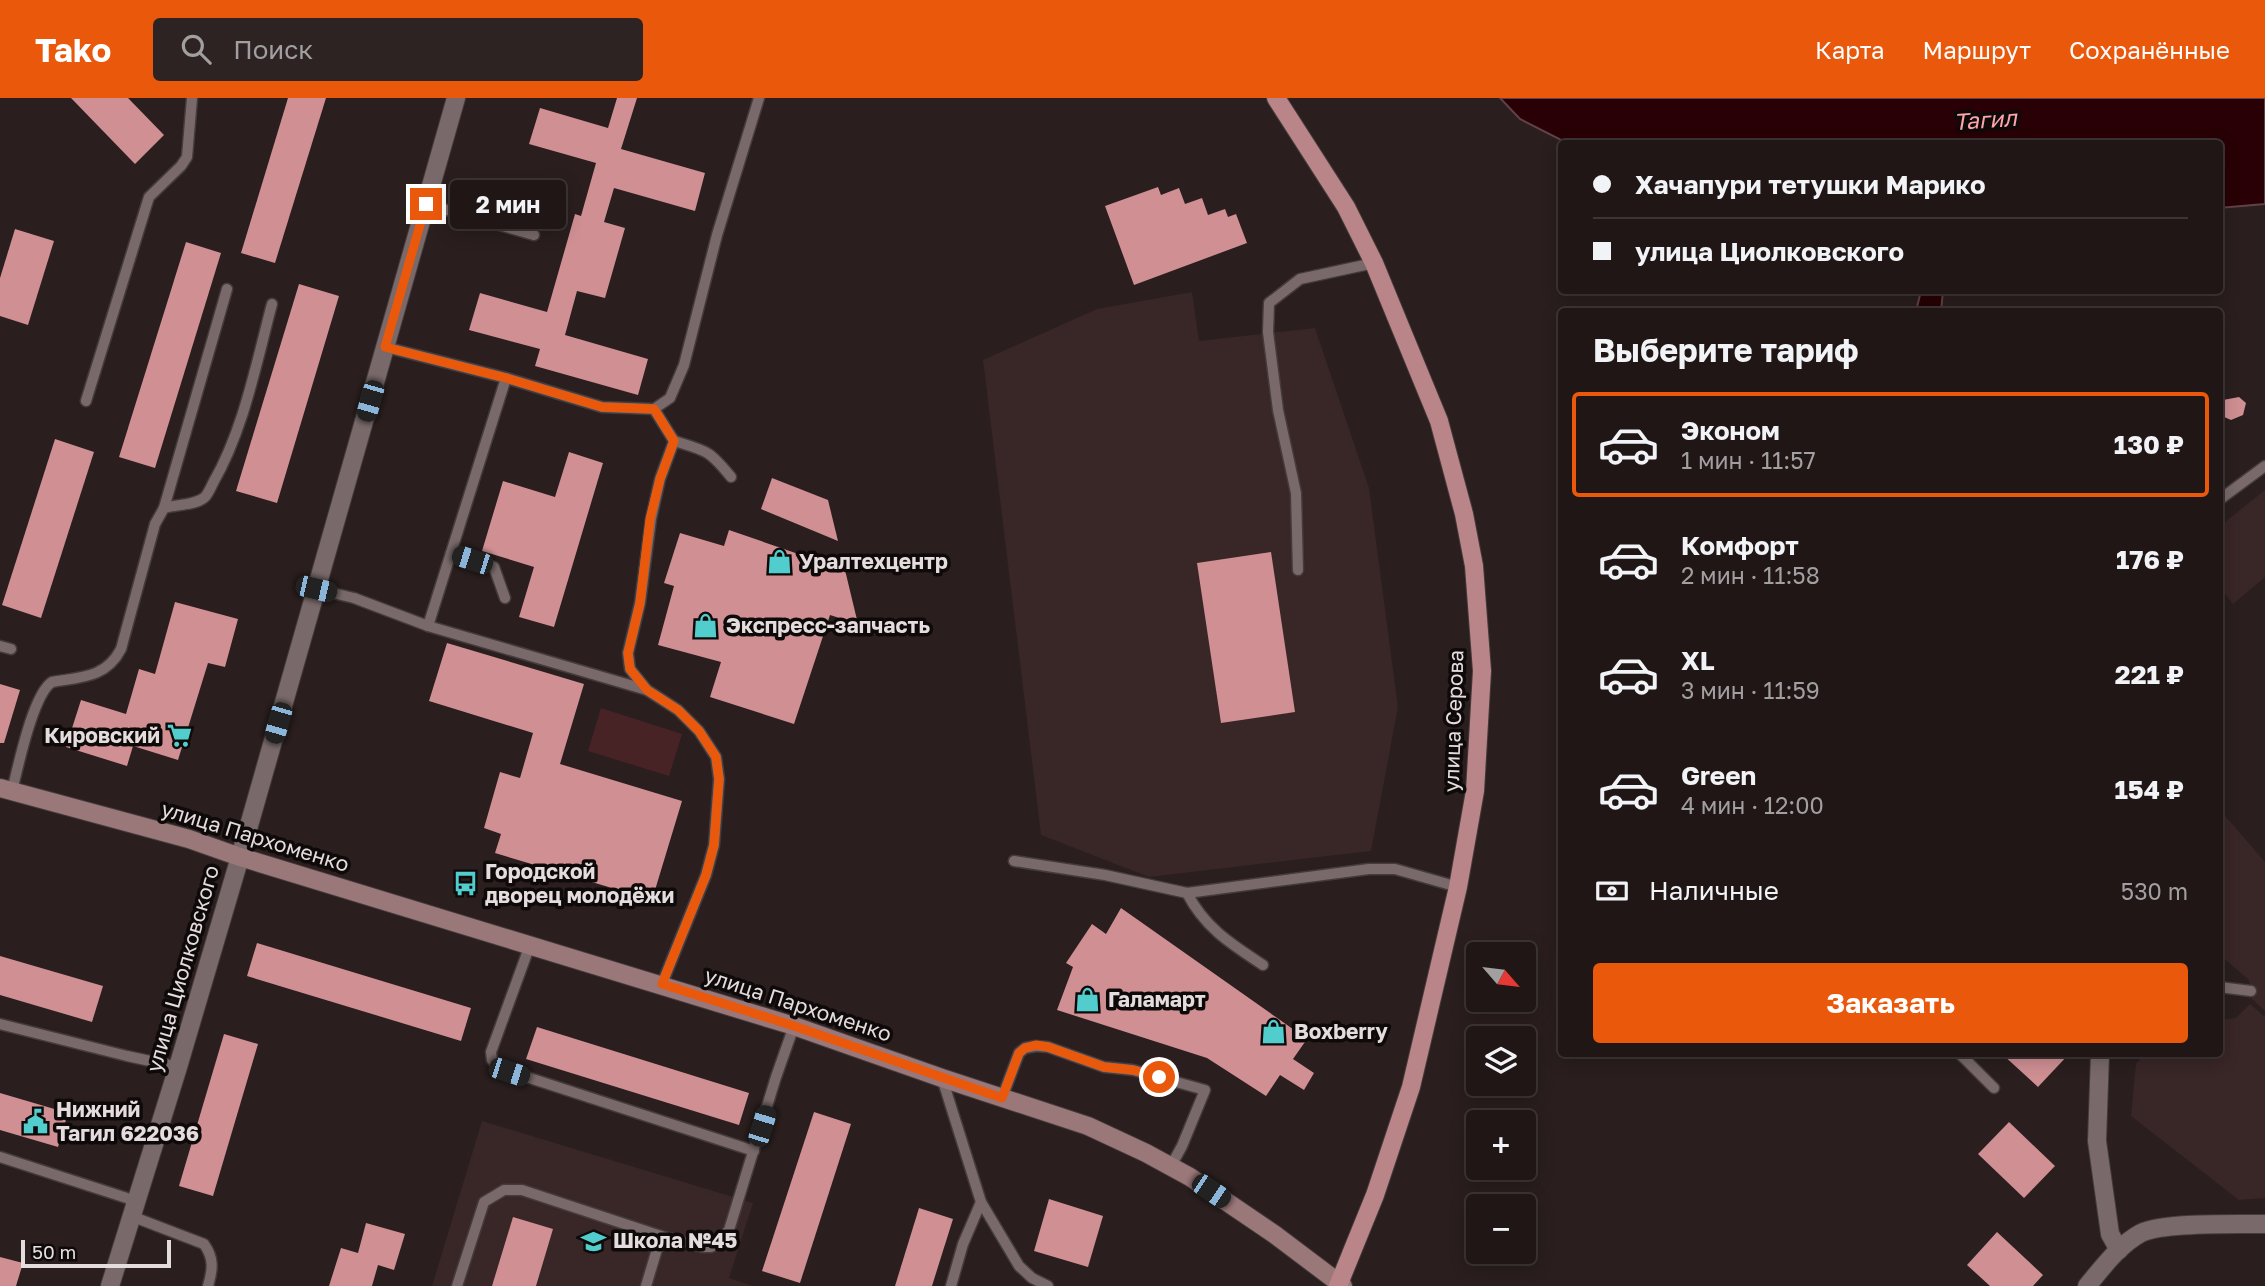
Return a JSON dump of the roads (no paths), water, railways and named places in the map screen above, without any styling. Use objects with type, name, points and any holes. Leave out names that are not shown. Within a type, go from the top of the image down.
[{"type":"main road","name":"улица Серова","points":[[1276,98],[1346,207],[1374,263],[1439,421],[1464,514],[1474,566],[1482,671],[1475,791],[1458,887],[1411,1087],[1340,1285]]},
{"type":"main road","name":"улица Пархоменко","points":[[6,789],[189,839],[240,857],[662,984],[1088,1126],[1171,1166],[1274,1234],[1340,1285]]},
{"type":"street","name":"улица Циолковского","points":[[110,1286],[240,857],[456,98]]},
{"type":"street","points":[[2101,1057],[2098,1140],[2110,1234],[2119,1250]]},
{"type":"street","points":[[2087,1286],[2119,1250],[2143,1232],[2164,1227],[2265,1224]]},
{"type":"lane","points":[[86,401],[149,197],[187,157],[192,98]]},
{"type":"lane","points":[[385,347],[506,378],[602,407],[654,409],[670,398],[684,365],[717,234],[759,98]]},
{"type":"lane","points":[[426,204],[534,235]]},
{"type":"lane","points":[[1298,570],[1296,493],[1278,410],[1268,332],[1269,303],[1300,279],[1374,263]]},
{"type":"lane","points":[[6,789],[32,715],[47,685],[92,676],[114,662],[118,656],[155,524],[164,508],[227,289]]},
{"type":"lane","points":[[164,508],[192,503],[205,497],[221,469],[242,416],[272,304]]},
{"type":"lane","points":[[428,626],[506,378]]},
{"type":"lane","points":[[654,409],[674,441],[713,455],[731,477]]},
{"type":"lane","points":[[647,690],[630,669],[628,653],[640,603],[650,519],[660,479],[674,441]]},
{"type":"lane","points":[[2223,497],[2265,466]]},
{"type":"lane","points":[[451,553],[494,566],[505,598]]},
{"type":"lane","points":[[316,589],[354,598],[428,626],[647,690],[678,710],[699,731],[716,757],[719,779],[714,845],[706,875],[662,984]]},
{"type":"lane","points":[[1014,861],[1105,875],[1187,893],[1369,869],[1395,869],[1458,887]]},
{"type":"lane","points":[[1187,893],[1195,909],[1215,933],[1263,965]]},
{"type":"lane","points":[[530,945],[491,1052],[492,1060],[499,1068],[754,1151]]},
{"type":"lane","points":[[2223,988],[2251,991]]},
{"type":"lane","points":[[0,1024],[178,1066]]},
{"type":"lane","points":[[457,1286],[484,1202],[504,1190],[522,1190],[702,1247],[711,1247],[719,1242],[729,1230],[794,1026]]},
{"type":"lane","points":[[1002,1098],[1019,1053],[1036,1045],[1104,1067],[1133,1070],[1205,1090],[1171,1166]]},
{"type":"lane","points":[[1963,1057],[1994,1088]]},
{"type":"lane","points":[[942,1078],[981,1202],[1019,1266],[1032,1278],[1048,1286]]},
{"type":"lane","points":[[0,1157],[134,1208],[204,1244],[212,1260],[213,1270],[208,1286]]},
{"type":"lane","points":[[951,1286],[963,1244],[981,1202]]},
{"type":"lane","points":[[646,1286],[661,1236]]},
{"type":"water","name":"Тагил","points":[[1500,98],[2265,98],[2265,204],[2223,208],[2223,140],[1561,140],[1520,119]]},
{"type":"water","points":[[1920,294],[1943,294],[1941,308],[1917,308]]},
{"type":"place","name":"Уралтехцентр","points":[[779,562]]},
{"type":"place","name":"Экспресс-запчасть","points":[[706,626]]},
{"type":"place","name":"Кировский","points":[[180,736]]},
{"type":"place","name":"Городской дворец молодёжи","points":[[465,884]]},
{"type":"place","name":"Галамарт","points":[[1088,1000]]},
{"type":"place","name":"Boxberry","points":[[1274,1032]]},
{"type":"place","name":"Нижний Тагил 622036","points":[[36,1122]]},
{"type":"place","name":"Школа №45","points":[[593,1241]]}]
